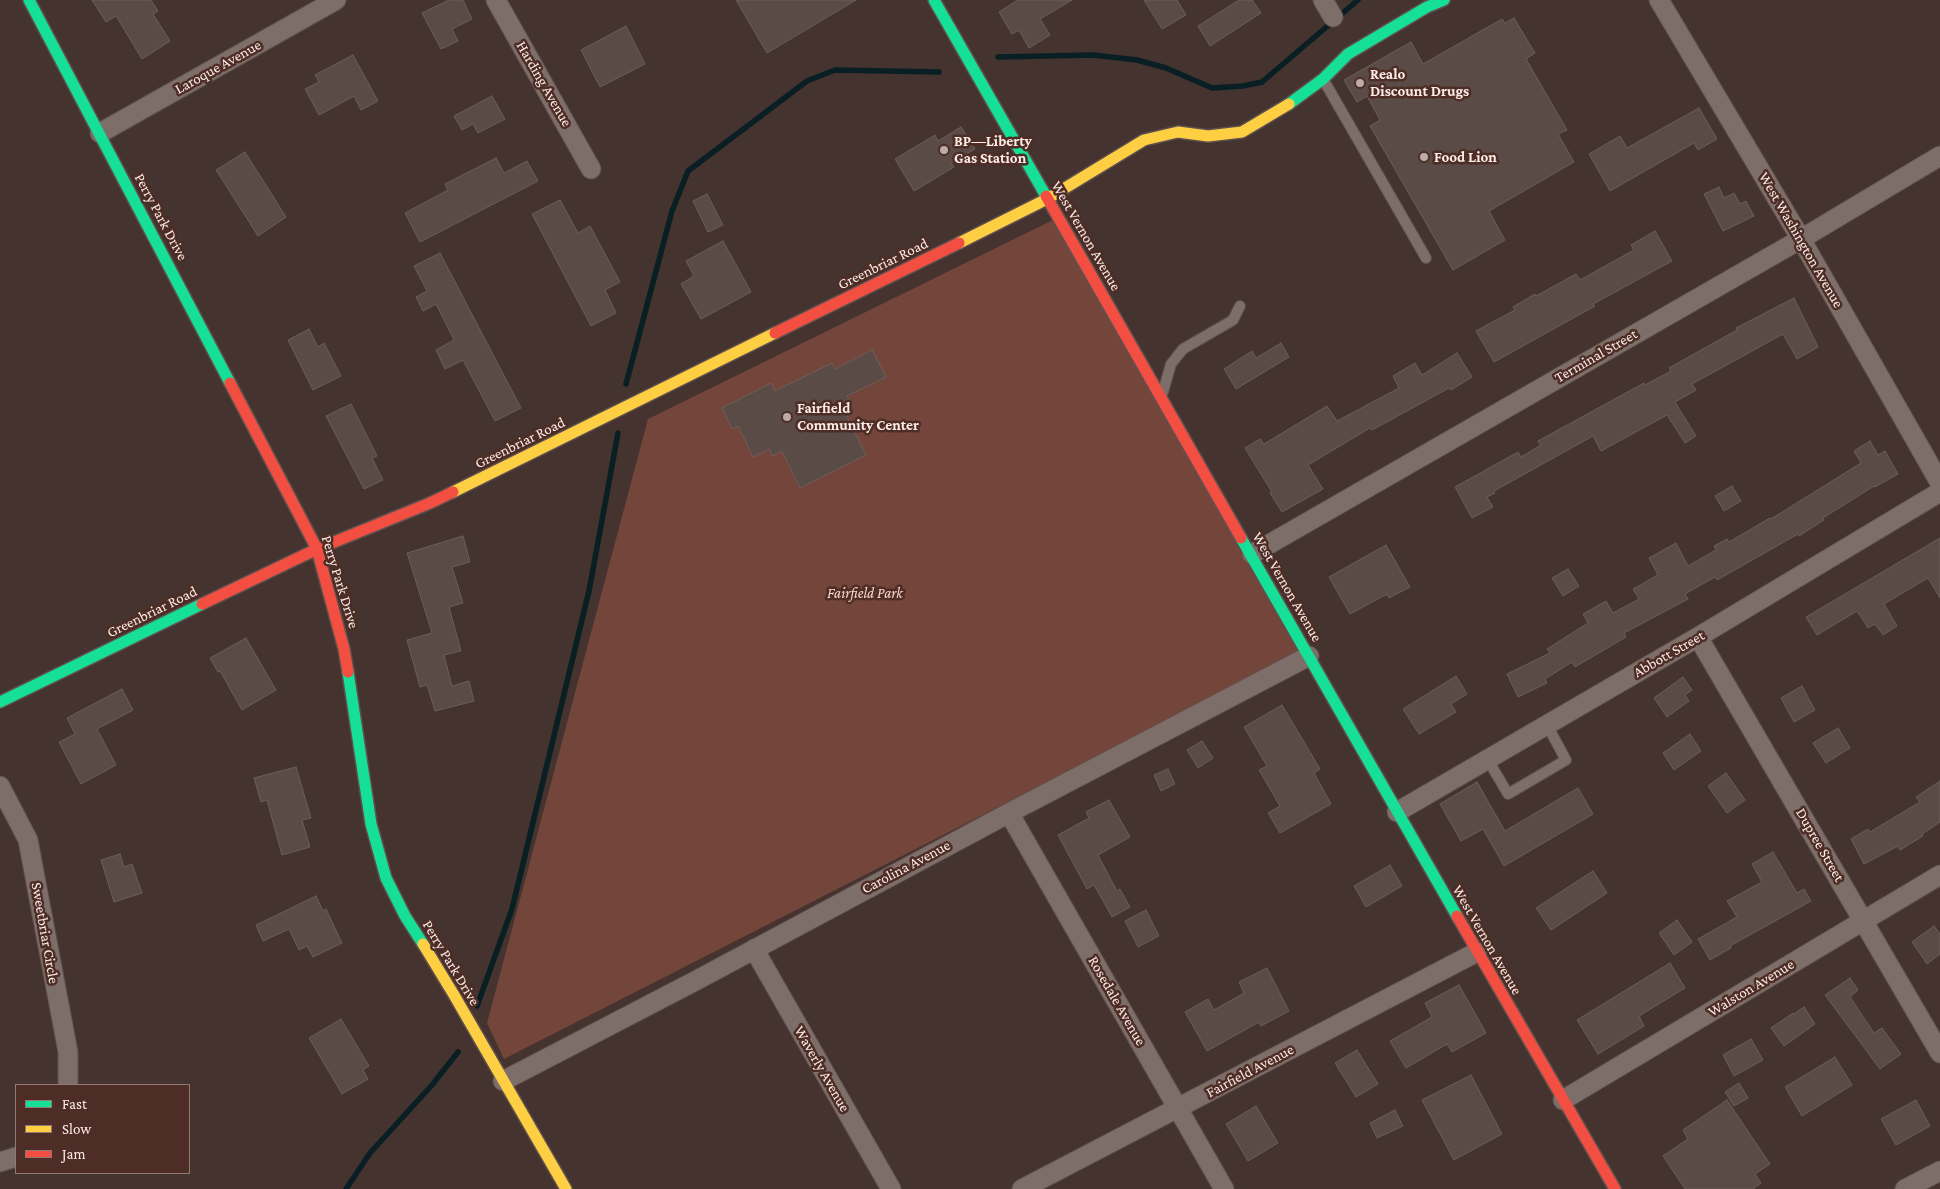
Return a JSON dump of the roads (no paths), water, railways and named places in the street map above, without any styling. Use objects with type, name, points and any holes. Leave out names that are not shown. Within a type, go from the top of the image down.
[{"type":"street","name":"Perry Park Drive","points":[[29,0],[317,548],[344,650],[371,824],[386,878],[406,916],[566,1189]]},
{"type":"street","name":"Laroque Avenue","points":[[100,133],[336,0]]},
{"type":"street","name":"Harding Avenue","points":[[496,0],[591,169]]},
{"type":"street","name":"West Vernon Avenue","points":[[934,0],[1252,554],[1477,952],[1615,1189]]},
{"type":"street","points":[[1323,0],[1333,17]]},
{"type":"street","name":"Greenbriar Road","points":[[0,702],[317,548],[430,503],[1048,199],[1144,140],[1178,132],[1208,136],[1242,132],[1297,99],[1323,79],[1348,54],[1427,7],[1444,0]]},
{"type":"street","name":"West Washington Avenue","points":[[1659,0],[1801,238],[1940,483]]},
{"type":"street","name":"Terminal Street","points":[[1252,554],[1940,156]]},
{"type":"street","name":"Abbott Street","points":[[1397,812],[1698,637],[1940,492]]},
{"type":"street","name":"Dupree Street","points":[[1698,637],[1940,1053]]},
{"type":"street","name":"Carolina Avenue","points":[[504,1081],[1009,812],[1309,656]]},
{"type":"street","name":"Sweetbriar Circle","points":[[0,786],[28,840],[68,1052],[68,1084]]},
{"type":"street","name":"Rosedale Avenue","points":[[1009,812],[1224,1189]]},
{"type":"street","name":"Walston Avenue","points":[[1563,1100],[1940,875]]},
{"type":"street","name":"Waverly Avenue","points":[[754,949],[890,1189]]},
{"type":"street","name":"Fairfield Avenue","points":[[1022,1189],[1477,952]]},
{"type":"street","points":[[0,1162],[15,1156]]},
{"type":"street","points":[[1905,1189],[1940,1171]]},
{"type":"lane","points":[[1323,79],[1426,258]]},
{"type":"lane","points":[[1161,398],[1171,364],[1183,349],[1232,320],[1240,306]]},
{"type":"lane","points":[[1488,760],[1508,794],[1566,760],[1547,725]]},
{"type":"waterway","points":[[998,57],[1093,55],[1137,60],[1166,68],[1212,88],[1243,86],[1262,82],[1358,0]]},
{"type":"waterway","points":[[626,384],[672,211],[688,171],[807,81],[835,70],[939,72]]},
{"type":"waterway","points":[[477,1006],[512,909],[589,591],[618,433]]},
{"type":"waterway","points":[[346,1189],[370,1153],[432,1085],[458,1052]]},
{"type":"place","name":"Realo Discount Drugs","points":[[1360,83]]},
{"type":"place","name":"BP—Liberty Gas Station","points":[[944,150]]},
{"type":"place","name":"Food Lion","points":[[1424,157]]},
{"type":"place","name":"Fairfield Community Center","points":[[787,417]]},
{"type":"park label","name":"Fairfield Park","points":[[865,593]]}]
